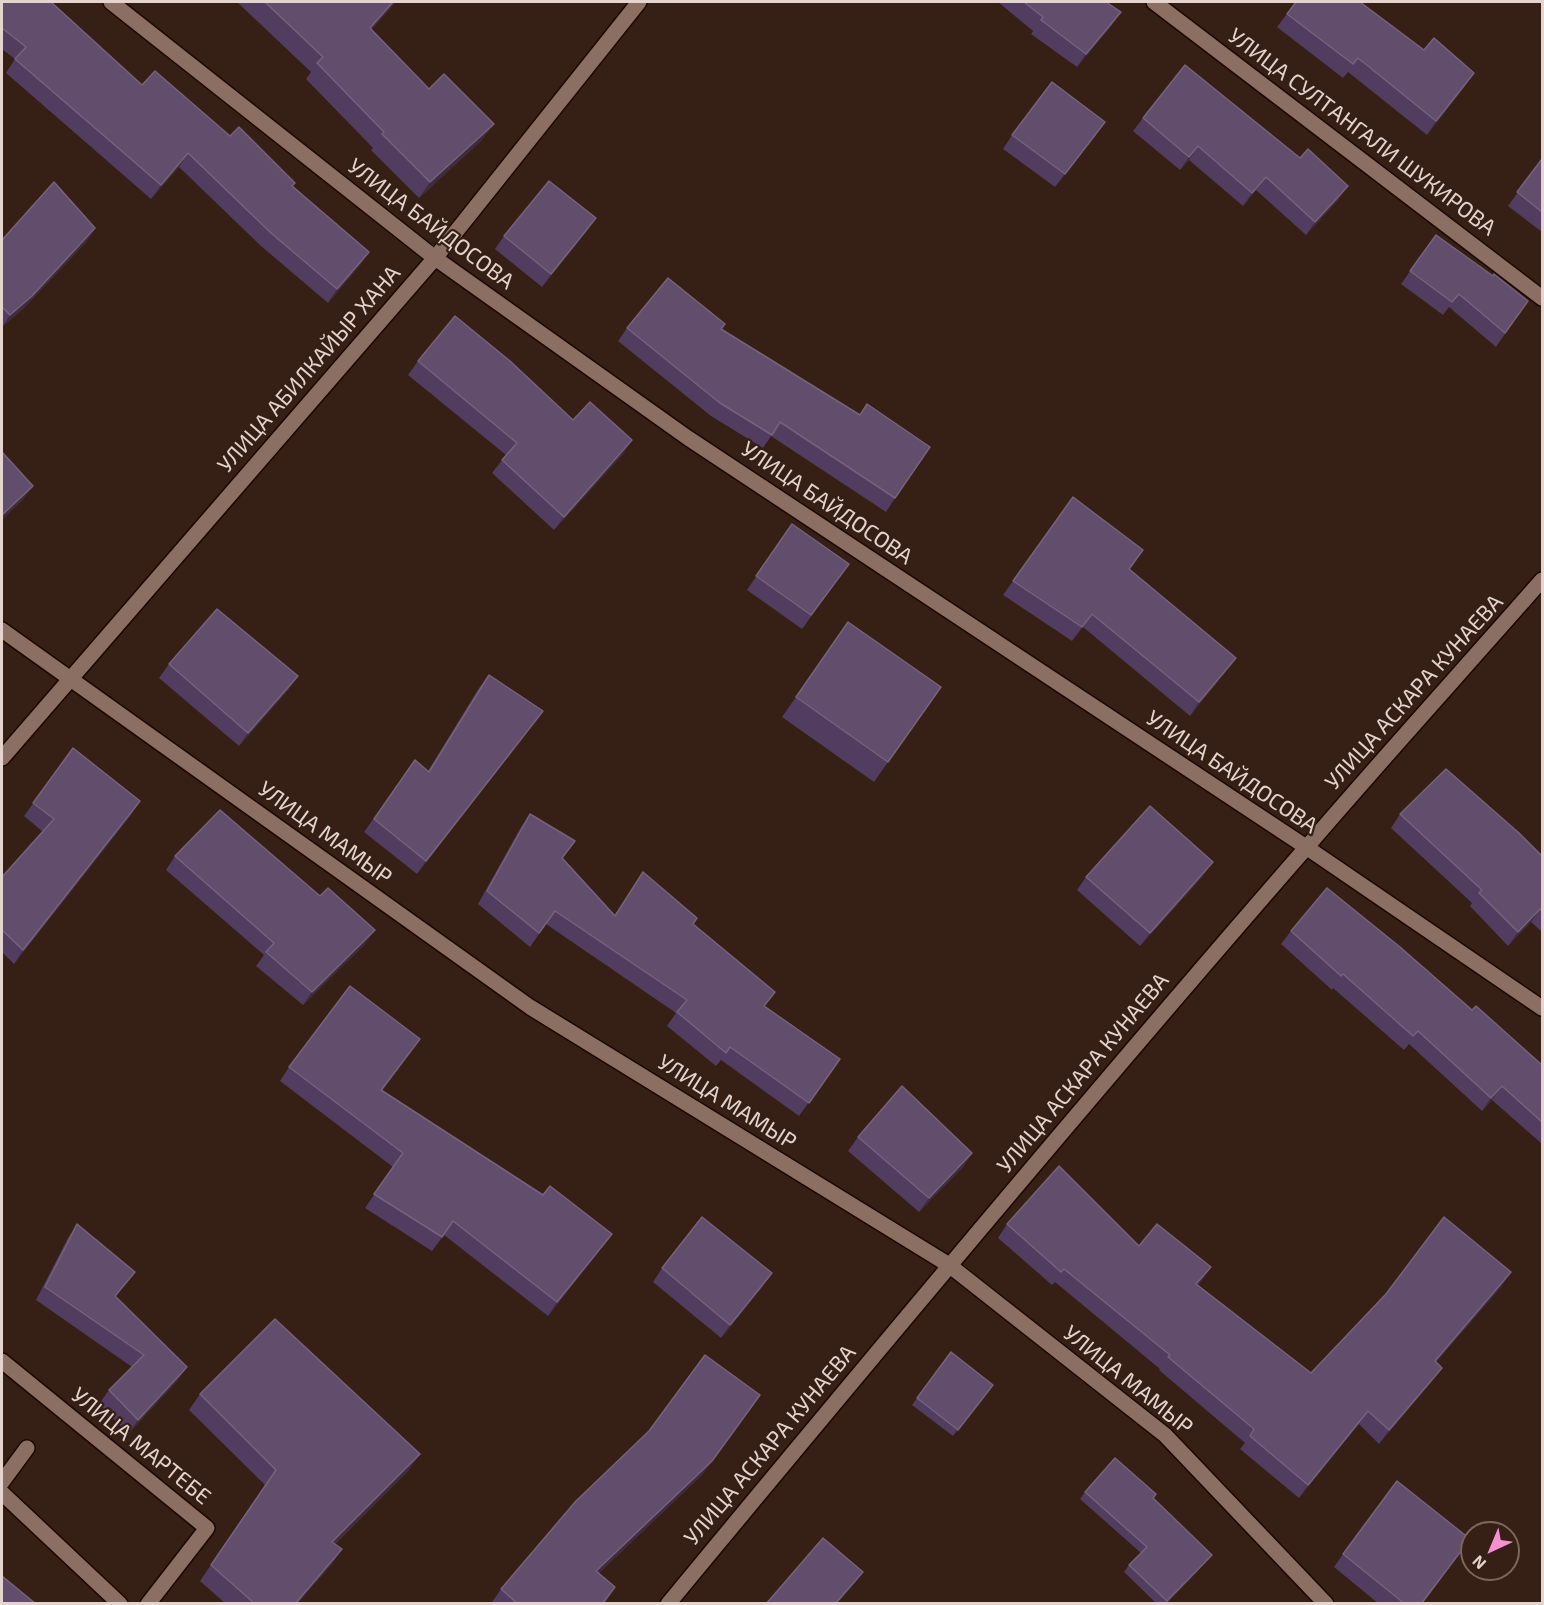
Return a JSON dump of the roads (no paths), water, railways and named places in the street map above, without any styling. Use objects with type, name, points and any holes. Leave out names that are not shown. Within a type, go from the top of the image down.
[{"type":"street","name":"УЛИЦА БАЙДОСОВА","points":[[111,2],[435,258],[688,438],[1306,848],[1542,1008]]},
{"type":"street","name":"УЛИЦА АБИЛКАЙЫР ХАНА","points":[[2,758],[435,258],[639,2]]},
{"type":"street","name":"УЛИЦА СУЛТАНГАЛИ ШУКИРОВА","points":[[1154,2],[1542,298]]},
{"type":"street","name":"УЛИЦА АСКАРА КУНАЕВА","points":[[668,1604],[949,1265],[1306,848],[1542,580]]},
{"type":"street","name":"УЛИЦА МАМЫР","points":[[2,630],[530,1007],[949,1265],[1165,1435],[1326,1604]]},
{"type":"street","name":"УЛИЦА МАРТЕБЕ","points":[[2,1361],[207,1528],[148,1604]]},
{"type":"street","points":[[2,1482],[27,1448]]},
{"type":"street","points":[[2,1493],[120,1604]]}]
